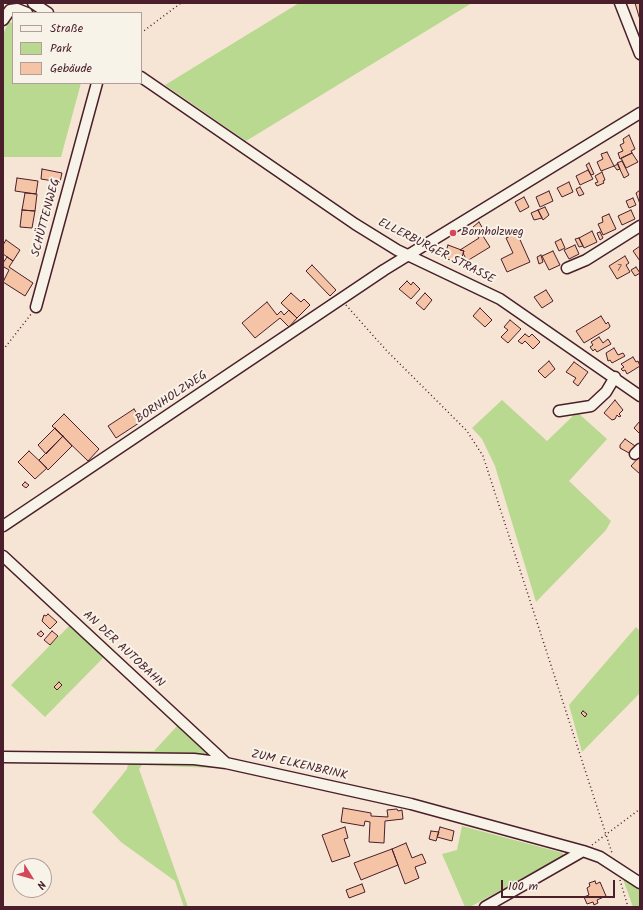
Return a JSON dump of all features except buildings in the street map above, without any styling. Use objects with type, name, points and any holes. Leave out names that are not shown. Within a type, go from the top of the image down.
[{"type":"street","points":[[34,3],[47,12]]},
{"type":"street","points":[[620,3],[640,54]]},
{"type":"street","points":[[3,20],[10,10],[17,9],[24,12]]},
{"type":"street","name":"ELLERBURGER STRASSE","points":[[142,78],[355,224],[407,255],[500,299],[615,377],[640,396]]},
{"type":"street","name":"SCHÜTTENWEG","points":[[36,307],[97,84]]},
{"type":"street","name":"BORNHOLZWEG","points":[[3,526],[407,255],[640,113]]},
{"type":"street","points":[[567,268],[586,260],[640,226]]},
{"type":"street","points":[[559,411],[591,406],[606,392],[615,377]]},
{"type":"street","name":"AN DER AUTOBAHN","points":[[3,556],[226,763]]},
{"type":"street","points":[[194,758],[201,754],[202,742]]},
{"type":"street","name":"ZUM ELKENBRINK","points":[[3,757],[194,758],[226,763],[411,804],[583,851],[600,857],[640,883]]},
{"type":"street","points":[[485,907],[583,851]]},
{"type":"path","points":[[142,32],[181,3]]},
{"type":"path","points":[[341,299],[386,350],[467,431],[483,456],[616,866]]},
{"type":"path","points":[[3,350],[25,324],[36,307]]},
{"type":"path","points":[[583,851],[640,809]]},
{"type":"path","points":[[620,880],[628,907]]},
{"type":"green space","points":[[299,3],[472,3],[246,141],[165,85]]},
{"type":"green space","points":[[9,21],[12,23],[12,84],[81,84],[61,157],[3,157],[3,34]]},
{"type":"green space","points":[[502,400],[547,441],[577,412],[607,439],[569,481],[611,521],[606,530],[536,602],[495,466],[482,439],[472,428]]},
{"type":"green space","points":[[3,550],[214,752],[221,756],[213,768],[142,765],[139,769],[188,907],[184,907],[175,881],[121,842],[92,812],[127,769],[128,764],[125,762],[3,761],[3,751],[154,751],[177,726],[104,657],[45,717],[11,685],[70,625],[3,561]]},
{"type":"green space","points":[[636,627],[640,631],[640,693],[582,752],[569,705]]},
{"type":"green space","points":[[462,826],[563,853],[563,856],[470,907],[465,907],[442,854],[457,850]]},
{"type":"green space","points":[[627,878],[640,887],[640,907],[633,907],[623,879]]},
{"type":"place","name":"Bornholzweg","points":[[453,233]]}]
